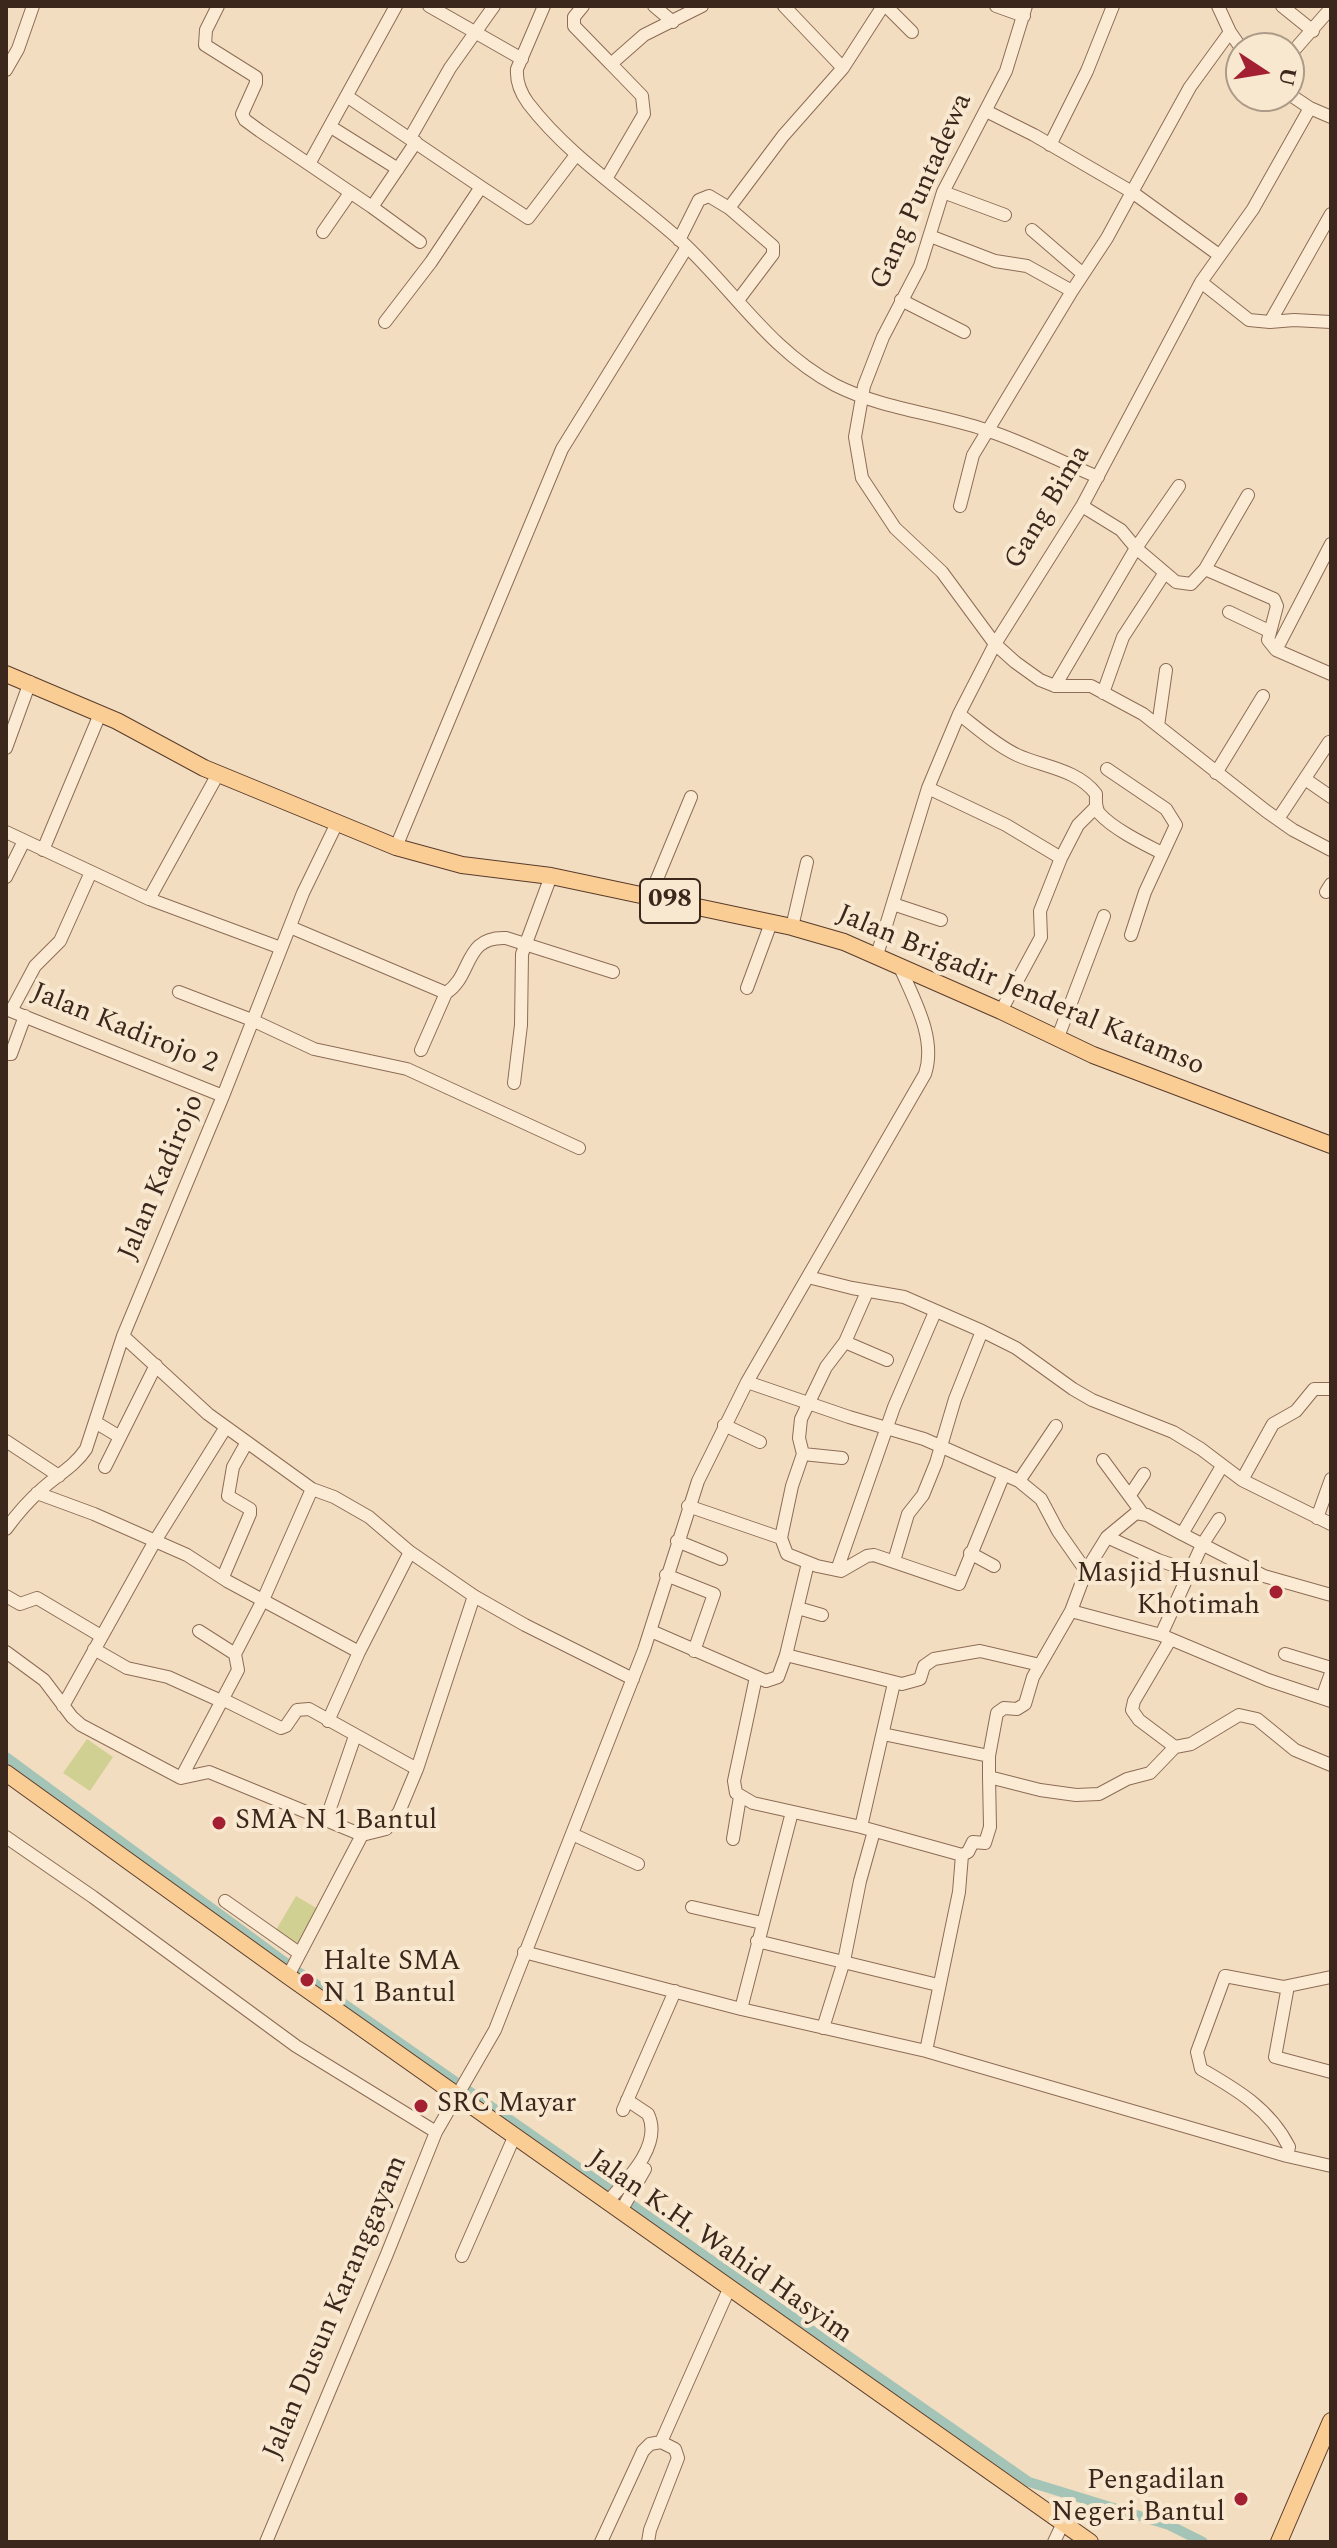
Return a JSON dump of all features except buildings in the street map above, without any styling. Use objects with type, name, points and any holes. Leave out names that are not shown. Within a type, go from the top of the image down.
[{"type":"main road","name":"Jalan Brigadir Jenderal Katamso","points":[[6,674],[100,714],[218,774],[396,847],[462,865],[551,876],[792,927],[877,955],[1093,1055],[1331,1145]]},
{"type":"main road","name":"Jalan K.H. Wahid Hasyim","points":[[6,1773],[289,1975],[459,2090],[515,2135],[622,2196],[729,2289],[1090,2542]]},
{"type":"main road","points":[[1279,2542],[1331,2421]]},
{"type":"street","points":[[6,70],[18,49],[33,6]]},
{"type":"street","points":[[218,6],[206,30],[205,46],[256,79],[242,116],[420,242]]},
{"type":"street","points":[[309,164],[396,6]]},
{"type":"street","points":[[429,6],[522,59]]},
{"type":"street","points":[[372,207],[398,169],[450,68],[494,6]]},
{"type":"street","points":[[544,6],[516,79],[526,101],[576,155],[683,244],[739,299],[785,352],[815,373],[862,397],[987,430],[1098,477]]},
{"type":"street","points":[[583,6],[574,17],[574,26],[642,96],[644,114],[606,179]]},
{"type":"street","points":[[654,6],[673,22]]},
{"type":"street","points":[[611,64],[644,35],[702,6]]},
{"type":"street","points":[[784,6],[843,68]]},
{"type":"street","points":[[729,208],[783,136],[843,68],[885,6],[912,32]]},
{"type":"street","points":[[996,6],[1025,11]]},
{"type":"street","points":[[1050,145],[1087,71],[1113,6]]},
{"type":"street","points":[[1218,6],[1230,32]]},
{"type":"street","points":[[1282,6],[1313,31]]},
{"type":"street","points":[[1305,39],[1331,8]]},
{"type":"street","name":"Gang Puntadewa","points":[[1025,11],[1006,71],[943,192],[920,266],[877,349],[862,397],[855,437],[858,464],[866,486],[895,528],[949,580],[995,644],[1040,680],[1055,686]]},
{"type":"street","points":[[960,506],[973,455],[987,430],[1157,156],[1190,87],[1225,39]]},
{"type":"street","points":[[348,97],[528,218],[576,155]]},
{"type":"street","points":[[1305,105],[1331,117]]},
{"type":"street","name":"Gang Bima","points":[[877,955],[928,788],[959,714],[995,644],[1082,506],[1201,282],[1253,209],[1310,108]]},
{"type":"street","points":[[986,111],[1132,192],[1219,255]]},
{"type":"street","points":[[331,127],[398,169]]},
{"type":"street","points":[[385,322],[431,262],[481,187]]},
{"type":"street","points":[[943,192],[1005,215]]},
{"type":"street","points":[[323,232],[350,193]]},
{"type":"street","points":[[396,847],[562,449],[683,244],[699,200],[703,197],[709,196],[729,208],[773,246],[773,254],[739,299]]},
{"type":"street","points":[[1270,322],[1331,214]]},
{"type":"street","points":[[1032,230],[1083,274]]},
{"type":"street","points":[[930,236],[995,261],[1027,266],[1072,291]]},
{"type":"street","points":[[1317,237],[1331,243]]},
{"type":"street","points":[[1201,282],[1249,320],[1331,322]]},
{"type":"street","points":[[901,300],[964,332]]},
{"type":"street","points":[[1055,686],[1136,548],[1179,486]]},
{"type":"street","points":[[1082,506],[1121,530],[1164,574],[1186,584],[1197,580],[1205,569],[1248,495]]},
{"type":"street","points":[[1276,650],[1331,544]]},
{"type":"street","points":[[1205,569],[1274,599],[1276,610],[1269,631],[1269,643],[1276,650],[1331,674]]},
{"type":"street","points":[[1103,693],[1123,637],[1164,574]]},
{"type":"street","points":[[1229,612],[1269,631]]},
{"type":"street","points":[[1158,726],[1166,670]]},
{"type":"street","points":[[6,748],[30,682]]},
{"type":"street","points":[[1055,686],[1082,684],[1143,714],[1278,819],[1331,850]]},
{"type":"street","points":[[1216,773],[1263,696]]},
{"type":"street","points":[[43,850],[100,714]]},
{"type":"street","points":[[959,714],[1008,750],[1061,769],[1088,785],[1096,794],[1096,807],[1100,814],[1138,841],[1162,853]]},
{"type":"street","points":[[1278,819],[1330,741]]},
{"type":"street","points":[[1107,769],[1166,809],[1174,820],[1175,830],[1145,892],[1131,935]]},
{"type":"street","points":[[149,899],[218,774]]},
{"type":"street","points":[[1305,779],[1331,797]]},
{"type":"street","points":[[928,788],[1006,825],[1061,858]]},
{"type":"street","points":[[650,896],[691,797]]},
{"type":"street","points":[[1001,1011],[1041,937],[1040,911],[1061,858],[1082,819],[1096,807]]},
{"type":"street","name":"Jalan Kadirojo","points":[[6,1529],[12,1509],[37,1493],[81,1456],[123,1336],[303,893],[337,823]]},
{"type":"street","points":[[6,832],[149,899],[281,948]]},
{"type":"street","points":[[6,877],[24,841]]},
{"type":"street","points":[[792,927],[807,862]]},
{"type":"street","points":[[8,1010],[35,966],[60,941],[91,872]]},
{"type":"street","points":[[514,1083],[521,1025],[524,943],[551,876]]},
{"type":"street","points":[[893,904],[941,920]]},
{"type":"street","points":[[1058,1037],[1104,916]]},
{"type":"street","points":[[747,988],[771,923]]},
{"type":"street","points":[[290,927],[446,993]]},
{"type":"street","points":[[421,1050],[446,993],[454,987],[481,943],[497,938],[524,943],[613,972]]},
{"type":"street","name":"Jalan Dusun Karanggayam","points":[[266,2542],[436,2132],[495,2030],[651,1631],[688,1506],[724,1425],[920,1085],[928,1066],[928,1039],[899,965]]},
{"type":"street","points":[[179,992],[252,1020],[314,1049],[407,1069],[579,1148]]},
{"type":"street","name":"Jalan Kadirojo 2","points":[[8,1010],[223,1096]]},
{"type":"street","points":[[6,1054],[11,1054],[25,1016]]},
{"type":"street","points":[[808,1277],[867,1292],[904,1297],[982,1331],[1016,1348],[1083,1395],[1173,1432],[1242,1480],[1331,1524]]},
{"type":"street","points":[[867,1292],[845,1342],[826,1367],[808,1403],[799,1432],[803,1454],[792,1486],[781,1538],[787,1554],[837,1570],[848,1569],[871,1555],[959,1584],[1004,1474]]},
{"type":"street","points":[[837,1570],[894,1407],[935,1312]]},
{"type":"street","points":[[894,1561],[908,1514],[923,1495],[982,1331]]},
{"type":"street","points":[[123,1336],[201,1408],[312,1489],[334,1497],[369,1517],[410,1552],[474,1596],[633,1679]]},
{"type":"street","points":[[845,1342],[887,1360]]},
{"type":"street","points":[[105,1467],[156,1365]]},
{"type":"street","points":[[747,1382],[940,1446],[1019,1481],[1041,1499],[1058,1531],[1086,1571]]},
{"type":"street","points":[[1242,1480],[1273,1424],[1296,1411],[1314,1389],[1331,1389]]},
{"type":"street","points":[[95,1422],[120,1437]]},
{"type":"street","points":[[724,1425],[760,1442]]},
{"type":"street","points":[[1019,1481],[1056,1426]]},
{"type":"street","points":[[63,1706],[155,1541],[226,1427]]},
{"type":"street","points":[[6,1441],[59,1476]]},
{"type":"street","points":[[223,1577],[250,1514],[250,1509],[228,1496],[233,1467],[247,1442]]},
{"type":"street","points":[[803,1454],[842,1458]]},
{"type":"street","points":[[1103,1460],[1142,1513],[1264,1576],[1331,1595]]},
{"type":"street","points":[[1182,1534],[1222,1466]]},
{"type":"street","points":[[1130,1495],[1144,1474]]},
{"type":"street","points":[[1317,1518],[1331,1479]]},
{"type":"street","points":[[181,1778],[238,1670],[235,1654],[263,1600],[312,1489]]},
{"type":"street","points":[[37,1493],[187,1555],[359,1652]]},
{"type":"street","points":[[688,1506],[781,1538]]},
{"type":"street","points":[[756,1677],[734,1781],[740,1797],[760,1805],[867,1829],[962,1855],[968,1852],[973,1842],[985,1843],[987,1838],[991,1813],[989,1756],[997,1713],[1004,1708],[1017,1709],[1025,1704],[1033,1677],[1071,1611],[1086,1571],[1107,1537],[1134,1514],[1142,1513]]},
{"type":"street","points":[[1175,1747],[1142,1723],[1132,1710],[1166,1638],[1190,1571],[1219,1519]]},
{"type":"street","points":[[1107,1537],[1190,1571]]},
{"type":"street","points":[[677,1541],[721,1559]]},
{"type":"street","points":[[328,1721],[410,1552]]},
{"type":"street","points":[[970,1553],[994,1566]]},
{"type":"street","points":[[651,1631],[769,1681],[778,1677],[786,1655],[808,1563]]},
{"type":"street","points":[[666,1575],[714,1594],[694,1651]]},
{"type":"street","points":[[6,1596],[20,1604],[37,1598],[101,1636]]},
{"type":"street","points":[[6,1652],[44,1680],[72,1717],[92,1731],[181,1778],[209,1772],[362,1835],[381,1831],[394,1820],[417,1769],[474,1596]]},
{"type":"street","points":[[798,1608],[822,1615]]},
{"type":"street","points":[[1071,1611],[1166,1638],[1268,1680],[1327,1699],[1331,1670],[1285,1654]]},
{"type":"street","points":[[199,1631],[235,1654]]},
{"type":"street","points":[[94,1649],[133,1670],[168,1677],[281,1728],[301,1708],[309,1709],[417,1769]]},
{"type":"street","points":[[786,1655],[894,1683],[917,1681],[922,1677],[924,1666],[934,1659],[980,1651],[1040,1665]]},
{"type":"street","points":[[823,2028],[844,1961],[894,1683]]},
{"type":"street","points":[[989,1777],[1040,1790],[1076,1795],[1099,1794],[1127,1779],[1150,1773],[1175,1747],[1191,1744],[1234,1717],[1249,1715],[1261,1721],[1295,1750],[1331,1765]]},
{"type":"street","points":[[883,1734],[989,1756]]},
{"type":"street","points":[[326,1820],[355,1736]]},
{"type":"street","points":[[733,1839],[740,1797]]},
{"type":"street","points":[[741,2009],[792,1812]]},
{"type":"street","points":[[572,1834],[638,1864]]},
{"type":"street","points":[[289,1975],[362,1835]]},
{"type":"street","points":[[6,1837],[296,2046],[436,2132]]},
{"type":"street","points":[[926,2051],[959,1892],[962,1855]]},
{"type":"street","points":[[225,1901],[298,1955]]},
{"type":"street","points":[[692,1907],[762,1923]]},
{"type":"street","points":[[757,1941],[938,1985]]},
{"type":"street","points":[[524,1952],[741,2009],[926,2051],[1331,2166]]},
{"type":"street","points":[[1287,2156],[1289,2147],[1272,2120],[1244,2095],[1201,2069],[1196,2057],[1225,1976],[1288,1986],[1331,1977]]},
{"type":"street","points":[[1288,1986],[1275,2057],[1331,2072]]},
{"type":"street","points":[[622,2196],[653,2129],[645,2110],[625,2105],[675,1991]]},
{"type":"street","points":[[462,2256],[515,2135]]},
{"type":"street","points":[[622,2196],[645,2169]]},
{"type":"street","points":[[661,2442],[729,2289]]},
{"type":"street","points":[[601,2542],[643,2451],[650,2444],[661,2442],[675,2449],[678,2458],[648,2542]]},
{"type":"street","points":[[1054,2542],[1063,2523]]},
{"type":"shaded area","points":[[87,1739],[113,1757],[90,1791],[63,1773]]},
{"type":"shaded area","points":[[296,1896],[318,1909],[298,1944],[276,1930]]},
{"type":"waterway","points":[[6,1757],[297,1971],[1029,2482],[1169,2525],[1203,2542]]},
{"type":"place","name":"Masjid Husnul Khotimah","points":[[1276,1592]]},
{"type":"place","name":"SMA N 1 Bantul","points":[[219,1823]]},
{"type":"place","name":"Halte SMA N 1 Bantul","points":[[307,1980]]},
{"type":"place","name":"SRC Mayar","points":[[421,2106]]},
{"type":"place","name":"Pengadilan Negeri Bantul","points":[[1241,2499]]}]
